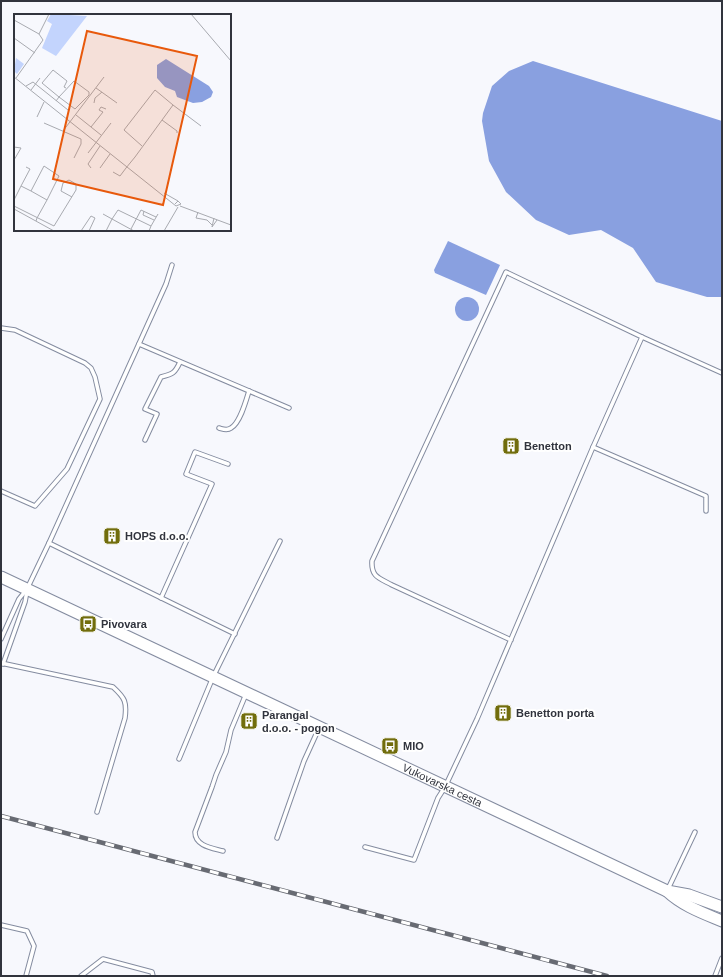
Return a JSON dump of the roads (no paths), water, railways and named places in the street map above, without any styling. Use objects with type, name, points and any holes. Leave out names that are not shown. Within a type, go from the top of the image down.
[{"type":"main road","name":"Vukovarska cesta","points":[[1,577],[667,891],[689,895],[722,906]]},
{"type":"main road","name":"Vukovarska cesta","points":[[667,891],[675,899],[685,905],[722,921]]},
{"type":"lane","points":[[97,812],[125,718],[126,707],[124,699],[113,687],[2,664],[24,602],[27,589],[166,284],[172,265]]},
{"type":"lane","points":[[510,640],[375,576],[372,568],[372,561],[506,272],[722,373]]},
{"type":"lane","points":[[1,328],[15,330],[85,363],[91,368],[95,376],[100,399],[68,469],[35,506],[1,491]]},
{"type":"lane","points":[[364,847],[414,860],[438,798],[445,787],[477,719],[642,336]]},
{"type":"lane","points":[[139,344],[289,408]]},
{"type":"lane","points":[[145,440],[157,414],[145,409],[161,377],[170,375],[176,371],[180,362]]},
{"type":"lane","points":[[219,428],[227,430],[232,428],[237,422],[250,391]]},
{"type":"lane","points":[[593,447],[706,496],[706,511]]},
{"type":"lane","points":[[161,598],[212,484],[186,474],[195,452],[228,464]]},
{"type":"lane","points":[[179,759],[213,678],[280,541]]},
{"type":"lane","points":[[49,543],[235,634]]},
{"type":"lane","points":[[1,639],[19,599],[27,589]]},
{"type":"lane","points":[[223,852],[200,844],[195,837],[194,832],[226,752],[231,730],[246,693]]},
{"type":"lane","points":[[277,838],[304,761],[319,728]]},
{"type":"lane","points":[[667,891],[677,874],[695,832]]},
{"type":"lane","points":[[1,925],[27,931],[34,946],[26,976]]},
{"type":"lane","points":[[715,976],[722,958]]},
{"type":"lane","points":[[81,976],[103,959],[152,972],[153,976]]},
{"type":"water","points":[[533,61],[722,121],[722,297],[707,297],[656,282],[633,248],[601,230],[569,235],[536,220],[506,192],[489,161],[482,121],[483,113],[492,86],[509,71]]},
{"type":"water","points":[[448,241],[500,265],[486,295],[435,273],[434,270]]},
{"type":"water","points":[[462,297],[472,297],[479,304],[479,314],[472,321],[462,321],[455,314],[455,304]]},
{"type":"railway","points":[[1,816],[607,976]]},
{"type":"place","name":"Benetton","points":[[511,446]]},
{"type":"place","name":"HOPS d.o.o.","points":[[112,536]]},
{"type":"place","name":"Pivovara","points":[[88,624]]},
{"type":"place","name":"Benetton porta","points":[[503,713]]},
{"type":"place","name":"Parangal d.o.o. - pogon","points":[[249,721]]},
{"type":"place","name":"MIO","points":[[390,746]]}]
